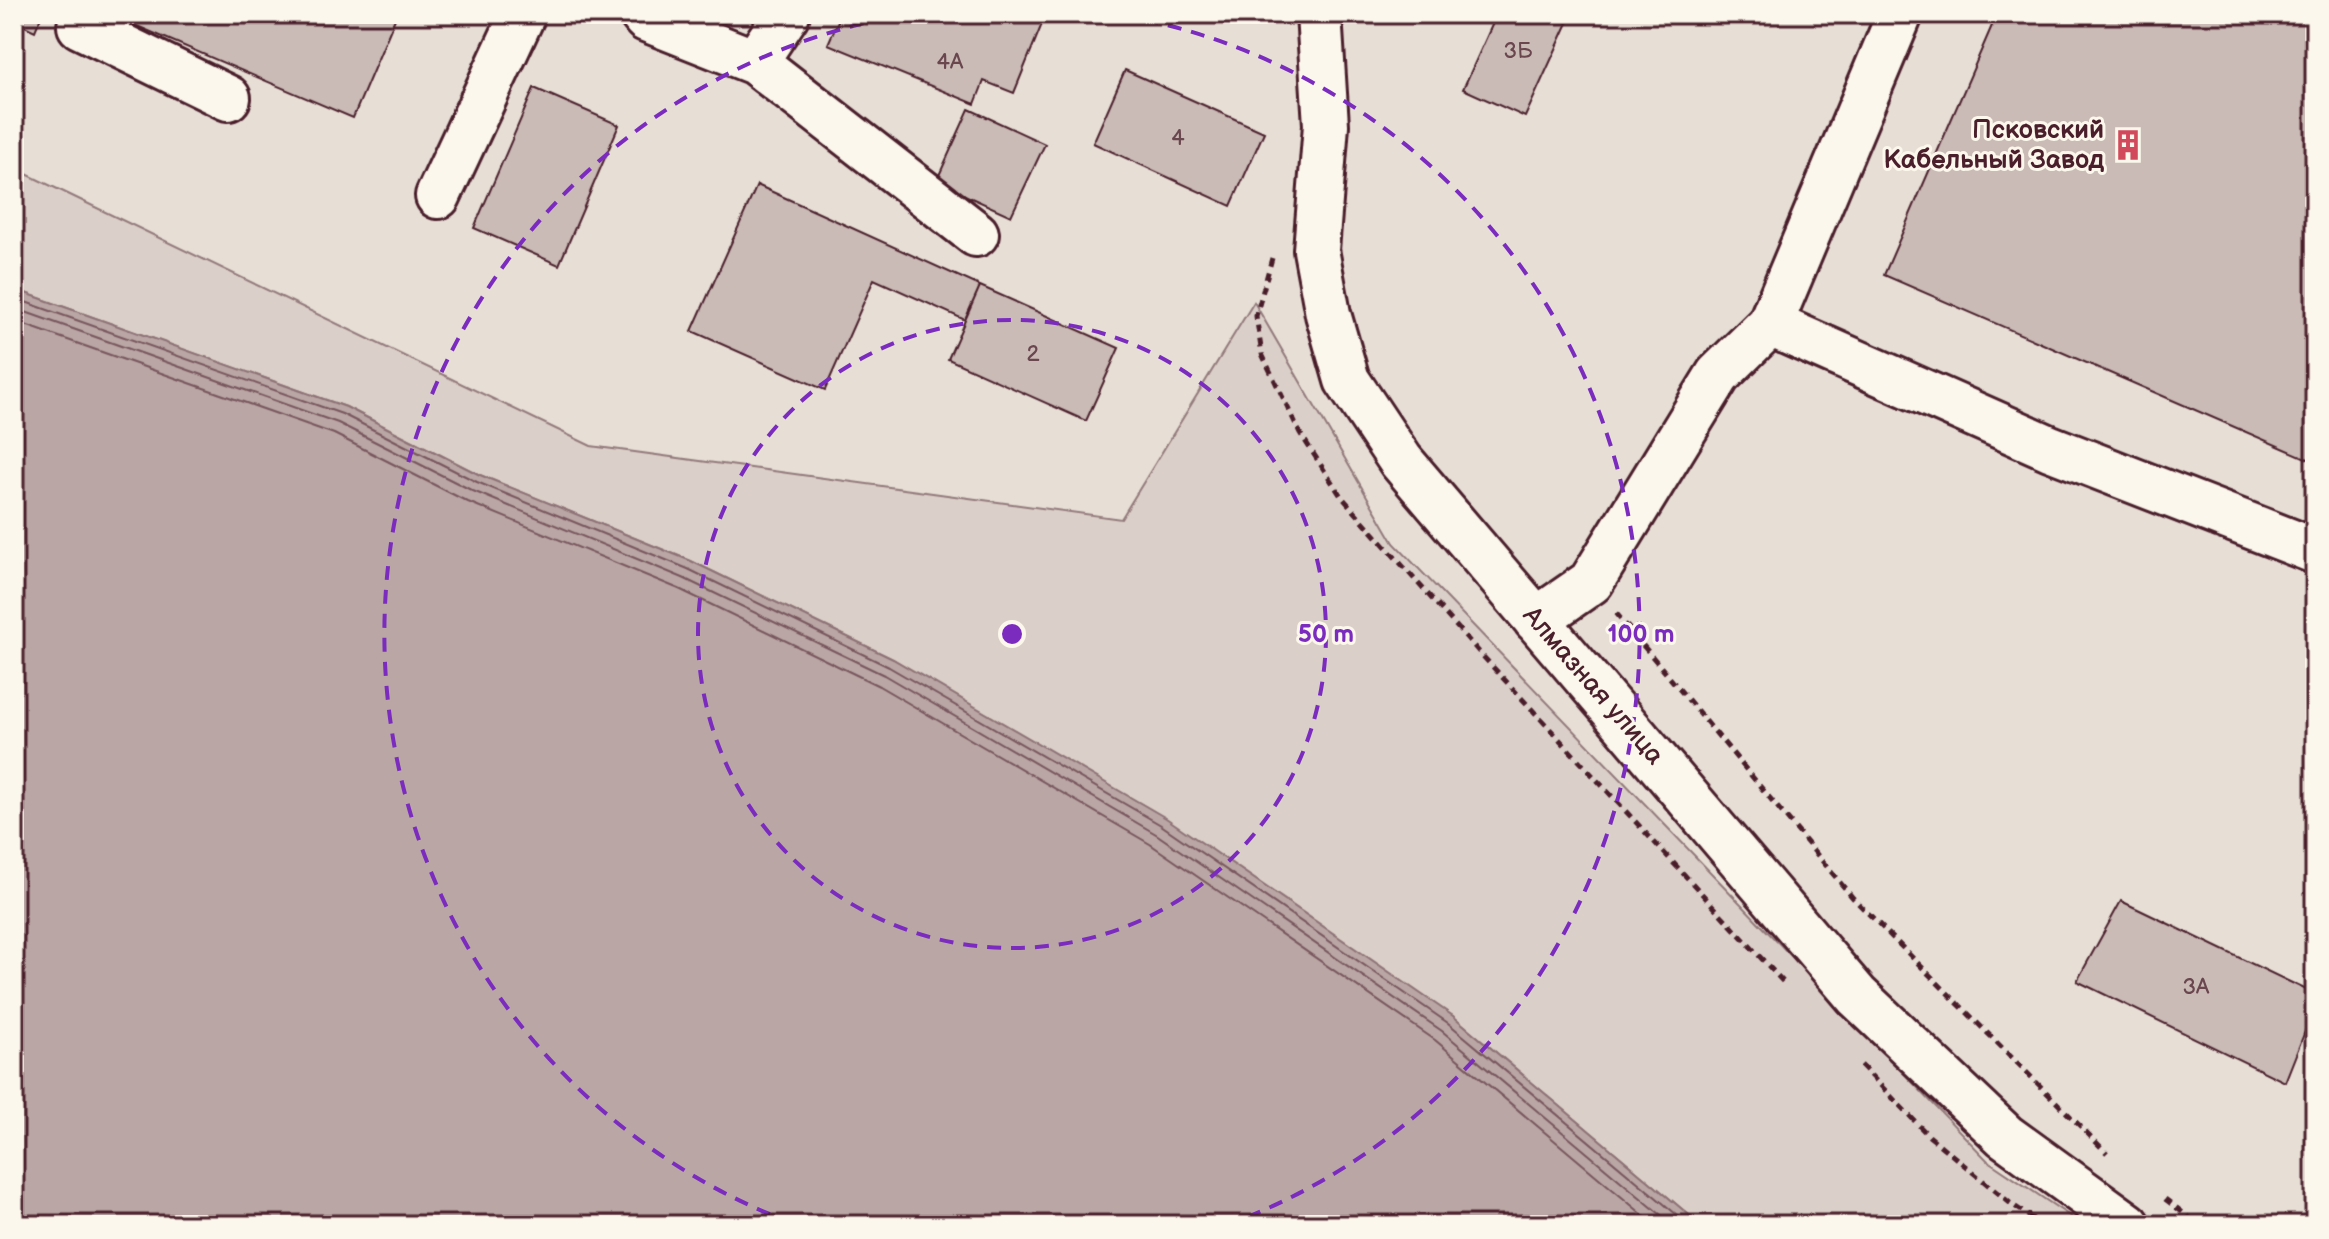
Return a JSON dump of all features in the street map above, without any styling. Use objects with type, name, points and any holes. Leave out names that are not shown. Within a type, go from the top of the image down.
[{"type":"street","points":[[85,14],[80,26],[228,98]]},
{"type":"street","points":[[438,196],[523,14]]},
{"type":"street","points":[[642,14],[646,19],[755,62],[976,234]]},
{"type":"street","points":[[755,62],[787,14]]},
{"type":"street","name":"Алмазная улица","points":[[1319,14],[1326,125],[1316,250],[1328,314],[1347,380],[1401,461],[1857,996],[2005,1136],[2128,1225]]},
{"type":"street","points":[[1536,620],[1591,582],[1718,375],[1770,324],[1900,14]]},
{"type":"street","points":[[1770,324],[2050,448],[2315,551]]},
{"type":"path","points":[[1591,582],[1853,898],[2109,1155]]},
{"type":"path","points":[[2154,1190],[2199,1225]]},
{"type":"shaded area","points":[[14,14],[2315,14],[2315,1214],[2312,1213],[2304,1225],[2083,1225],[1988,1161],[1394,543],[1254,303],[1121,519],[591,446],[14,168]]},
{"type":"shaded area","points":[[14,168],[591,446],[1121,519],[1254,302],[1394,543],[1988,1161],[2083,1225],[1701,1225],[1453,1016],[893,659],[691,561],[480,475],[346,407],[14,289]]},
{"type":"water","points":[[14,289],[346,407],[480,475],[691,561],[893,659],[1166,818],[1453,1016],[1701,1225],[14,1225]]},
{"type":"building","points":[[14,14],[42,14],[35,31],[14,21]]},
{"type":"building","points":[[118,14],[397,14],[353,118],[116,17]]},
{"type":"building","points":[[841,14],[1033,14],[1044,19],[1014,93],[984,81],[975,104],[828,44]]},
{"type":"building","points":[[1497,14],[1572,14],[1525,117],[1463,89]]},
{"type":"building","name":"Псковский Кабельный Завод","points":[[1997,14],[2315,14],[2315,462],[1884,275]]},
{"type":"building","points":[[1125,70],[1264,132],[1231,206],[1093,143]]},
{"type":"building","points":[[534,88],[619,125],[559,265],[474,228]]},
{"type":"building","points":[[969,109],[1045,144],[1011,216],[936,182]]},
{"type":"building","points":[[757,185],[980,286],[965,320],[874,279],[825,390],[692,331]]},
{"type":"building","points":[[980,286],[1119,348],[1086,421],[948,359]]},
{"type":"building","points":[[2121,901],[2315,994],[2315,1006],[2285,1082],[2077,981]]},
{"type":"place","name":"Псковский Кабельный Завод","points":[[2128,145]]}]
